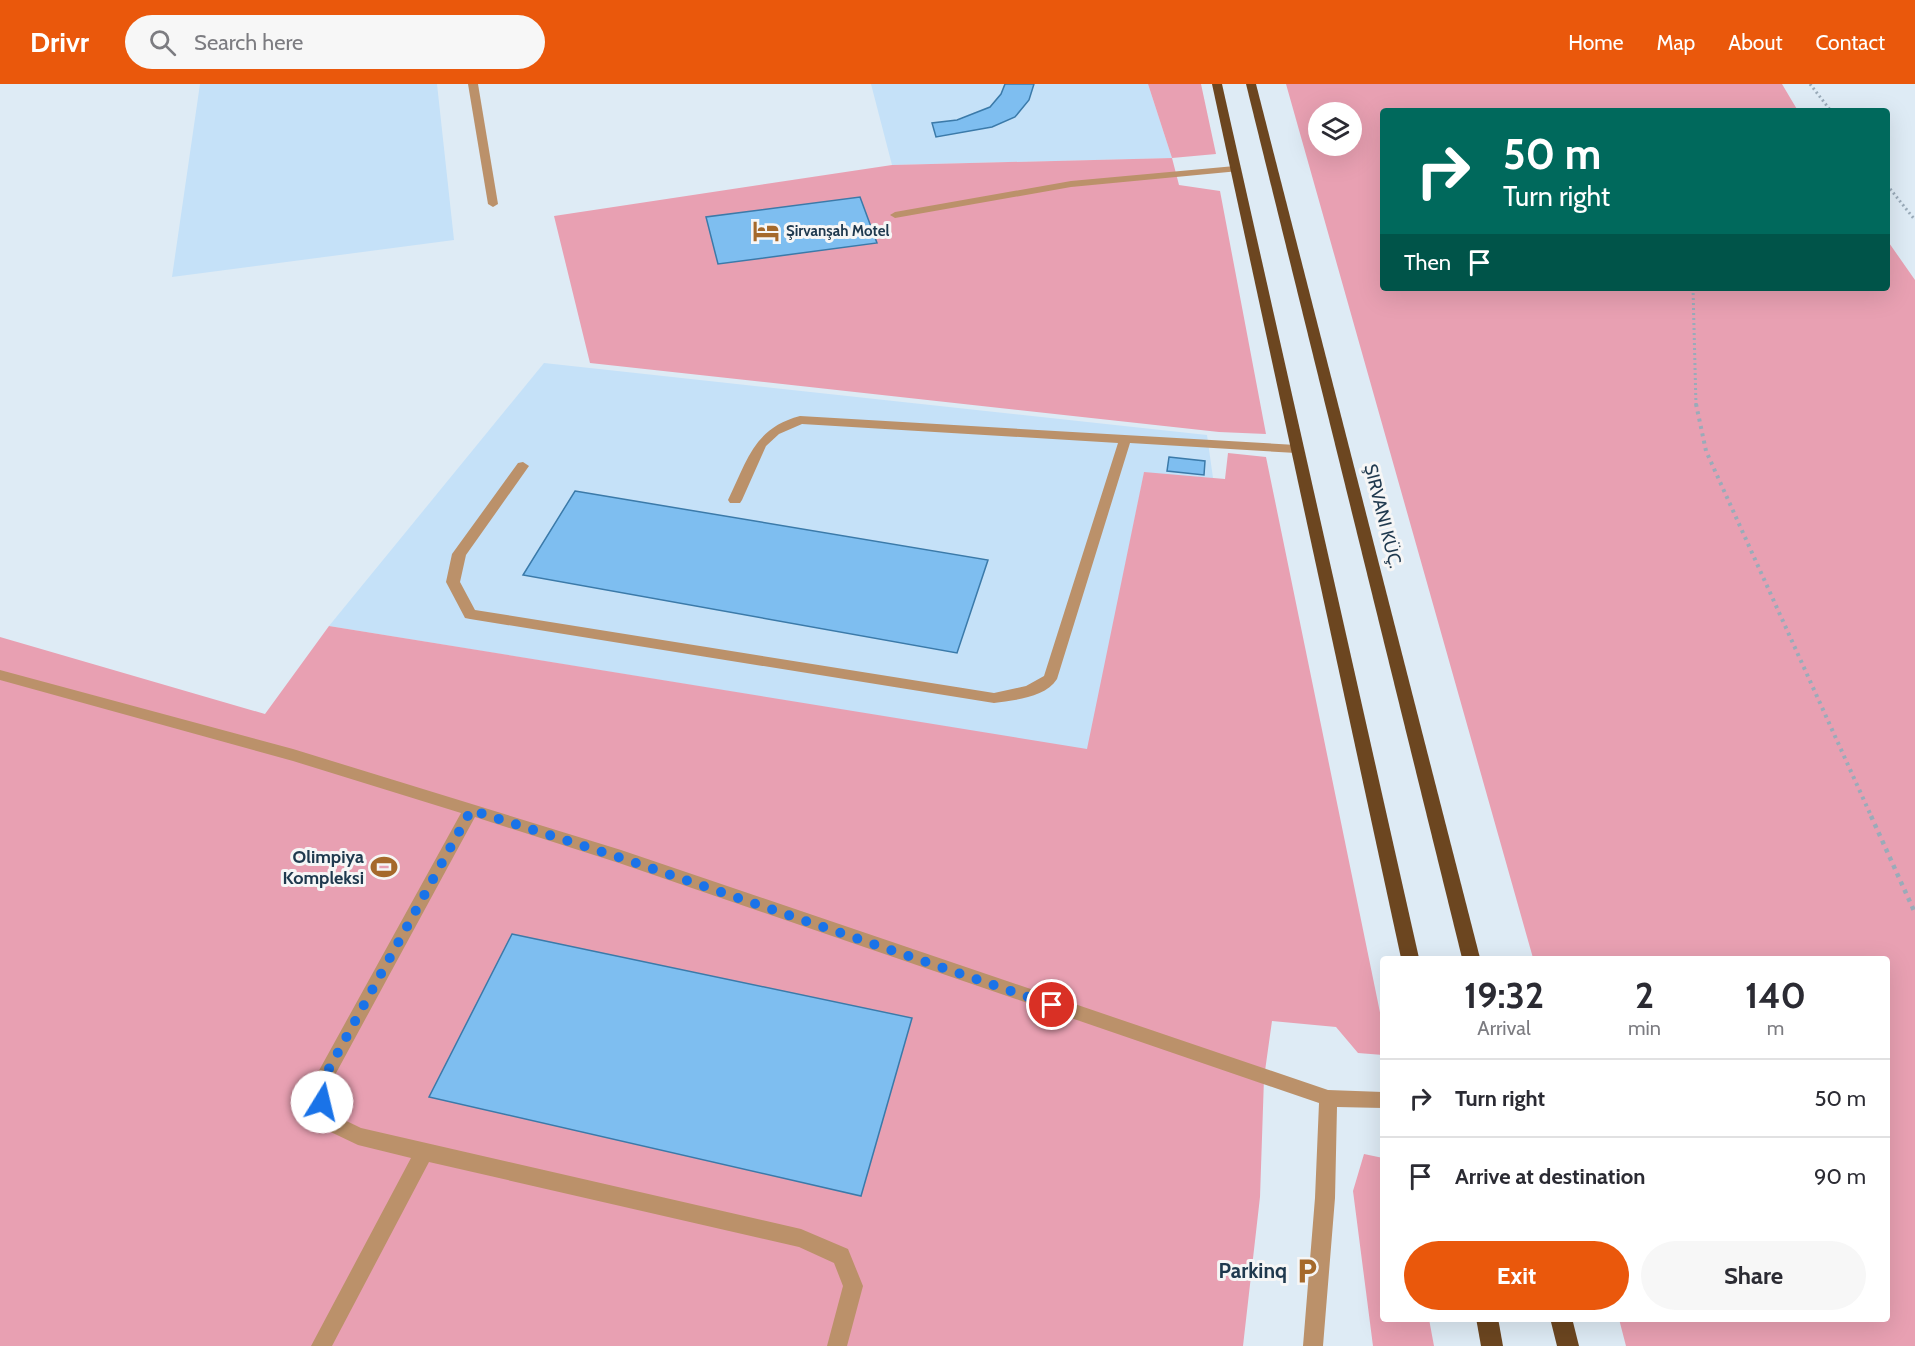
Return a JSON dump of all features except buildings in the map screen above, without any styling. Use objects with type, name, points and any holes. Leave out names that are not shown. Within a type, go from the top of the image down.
[{"type":"highway","points":[[1217,84],[1410,956]]},
{"type":"highway","name":"ŞIRVANI KÜÇ.","points":[[1251,84],[1470,956]]},
{"type":"highway","points":[[1488,1322],[1492,1346]]},
{"type":"highway","points":[[1562,1322],[1568,1346]]},
{"type":"lane","points":[[473,84],[493,204]]},
{"type":"lane","points":[[895,215],[1071,184],[1235,169]]},
{"type":"lane","points":[[735,500],[761,444],[774,431],[800,420],[1296,449]]},
{"type":"lane","points":[[523,465],[459,554],[453,582],[470,614],[994,698],[1030,690],[1050,679],[1125,439]]},
{"type":"lane","points":[[0,675],[294,755],[471,810],[621,858],[1328,1098],[1380,1100]]},
{"type":"lane","points":[[471,810],[320,1085],[323,1119],[358,1136],[801,1238],[841,1256],[853,1286],[837,1346]]},
{"type":"lane","points":[[1313,1346],[1325,1198],[1328,1098]]},
{"type":"lane","points":[[321,1346],[424,1152]]},
{"type":"path","points":[[1810,84],[1829,108]]},
{"type":"path","points":[[1890,189],[1915,220]]},
{"type":"path","points":[[1693,291],[1696,404],[1706,450],[1915,912]]},
{"type":"shaded area","points":[[200,84],[437,84],[454,240],[172,277]]},
{"type":"shaded area","points":[[871,84],[1148,84],[1172,158],[892,165]]},
{"type":"shaded area","points":[[1148,84],[1201,84],[1216,154],[1172,158]]},
{"type":"shaded area","points":[[1286,84],[1782,84],[1796,108],[1380,108],[1380,291],[1890,291],[1890,244],[1915,280],[1915,1346],[1626,1346],[1620,1322],[1890,1322],[1890,956],[1532,956]]},
{"type":"shaded area","points":[[1172,158],[1179,185],[1220,191],[1266,434],[1219,432],[590,363],[554,216],[892,165]]},
{"type":"shaded area","points":[[544,363],[1207,435],[1213,478],[1144,473],[1088,750],[329,626]]},
{"type":"shaded area","name":"Olimpiya Kompleksi","points":[[1228,453],[1266,457],[1380,1012],[1380,1055],[1358,1053],[1336,1027],[1272,1021],[1264,1078],[1260,1197],[1243,1346],[0,1346],[0,637],[265,714],[329,626],[1087,749],[1144,472],[1225,479]]},
{"type":"shaded area","points":[[1364,1154],[1380,1157],[1380,1322],[1430,1322],[1434,1346],[1373,1346],[1353,1191]]},
{"type":"place","name":"Şirvanşah Motel","points":[[766,231]]},
{"type":"place","name":"Olimpiya Kompleksi","points":[[384,867]]},
{"type":"place","name":"Parkinq","points":[[1307,1271]]},
{"type":"route","points":[[322,1102],[320,1085],[471,810],[621,858],[1052,1005]]}]
